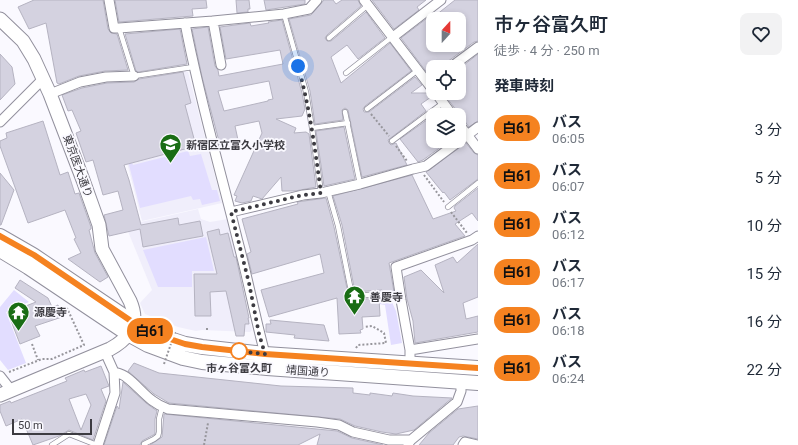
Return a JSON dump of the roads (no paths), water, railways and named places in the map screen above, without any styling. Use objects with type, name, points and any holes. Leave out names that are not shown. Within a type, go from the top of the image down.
[{"type":"main road","name":"靖国通り","points":[[0,236],[34,255],[131,329],[148,345],[183,358],[202,362],[478,383]]},
{"type":"main road","name":"靖国通り","points":[[0,250],[131,329],[185,344],[265,354],[410,356],[478,368]]},
{"type":"street","points":[[109,0],[114,28],[214,21],[284,14],[309,9],[317,0]]},
{"type":"street","points":[[393,37],[441,0]]},
{"type":"street","points":[[366,3],[426,79]]},
{"type":"street","name":"東京医大通り","points":[[0,19],[23,41],[34,59],[50,94],[99,225],[102,249],[132,306],[131,329]]},
{"type":"street","points":[[214,21],[221,65]]},
{"type":"street","points":[[185,23],[193,67],[249,283],[259,334],[265,354]]},
{"type":"street","points":[[460,60],[478,47]]},
{"type":"street","points":[[50,94],[80,82],[106,77],[134,76]]},
{"type":"street","points":[[0,122],[43,78]]},
{"type":"street","points":[[441,100],[447,108]]},
{"type":"street","points":[[231,212],[303,195],[325,192],[360,184],[426,166],[478,127]]},
{"type":"street","points":[[466,133],[478,148]]},
{"type":"street","points":[[478,236],[472,240],[396,267],[410,356],[478,339]]},
{"type":"street","points":[[0,376],[6,392],[105,352],[119,344],[131,329]]},
{"type":"street","points":[[98,445],[115,393],[114,372],[105,352]]},
{"type":"street","points":[[114,372],[125,376],[145,396],[162,407],[168,409],[339,425],[352,432],[389,440],[409,442],[457,402],[461,382]]},
{"type":"street","points":[[463,445],[465,442],[477,445]]},
{"type":"lane","points":[[328,38],[366,3]]},
{"type":"lane","points":[[284,14],[306,92],[325,192],[338,226],[352,296],[382,294]]},
{"type":"lane","points":[[119,28],[134,76],[193,67]]},
{"type":"lane","points":[[346,73],[393,37]]},
{"type":"lane","points":[[367,109],[418,70]]},
{"type":"lane","points":[[392,141],[443,103]]},
{"type":"lane","points":[[345,112],[360,184]]},
{"type":"lane","points":[[312,128],[348,122]]},
{"type":"lane","points":[[448,207],[478,183]]},
{"type":"lane","points":[[144,445],[158,436],[159,419],[162,407]]},
{"type":"lane","points":[[52,445],[69,434],[98,445]]},
{"type":"place","name":"新宿区立富久小学校","points":[[170,164]]},
{"type":"place","name":"善慶寺","points":[[355,316]]},
{"type":"place","name":"源慶寺","points":[[19,332]]},
{"type":"place","name":"市ヶ谷富久町","points":[[239,351]]}]
